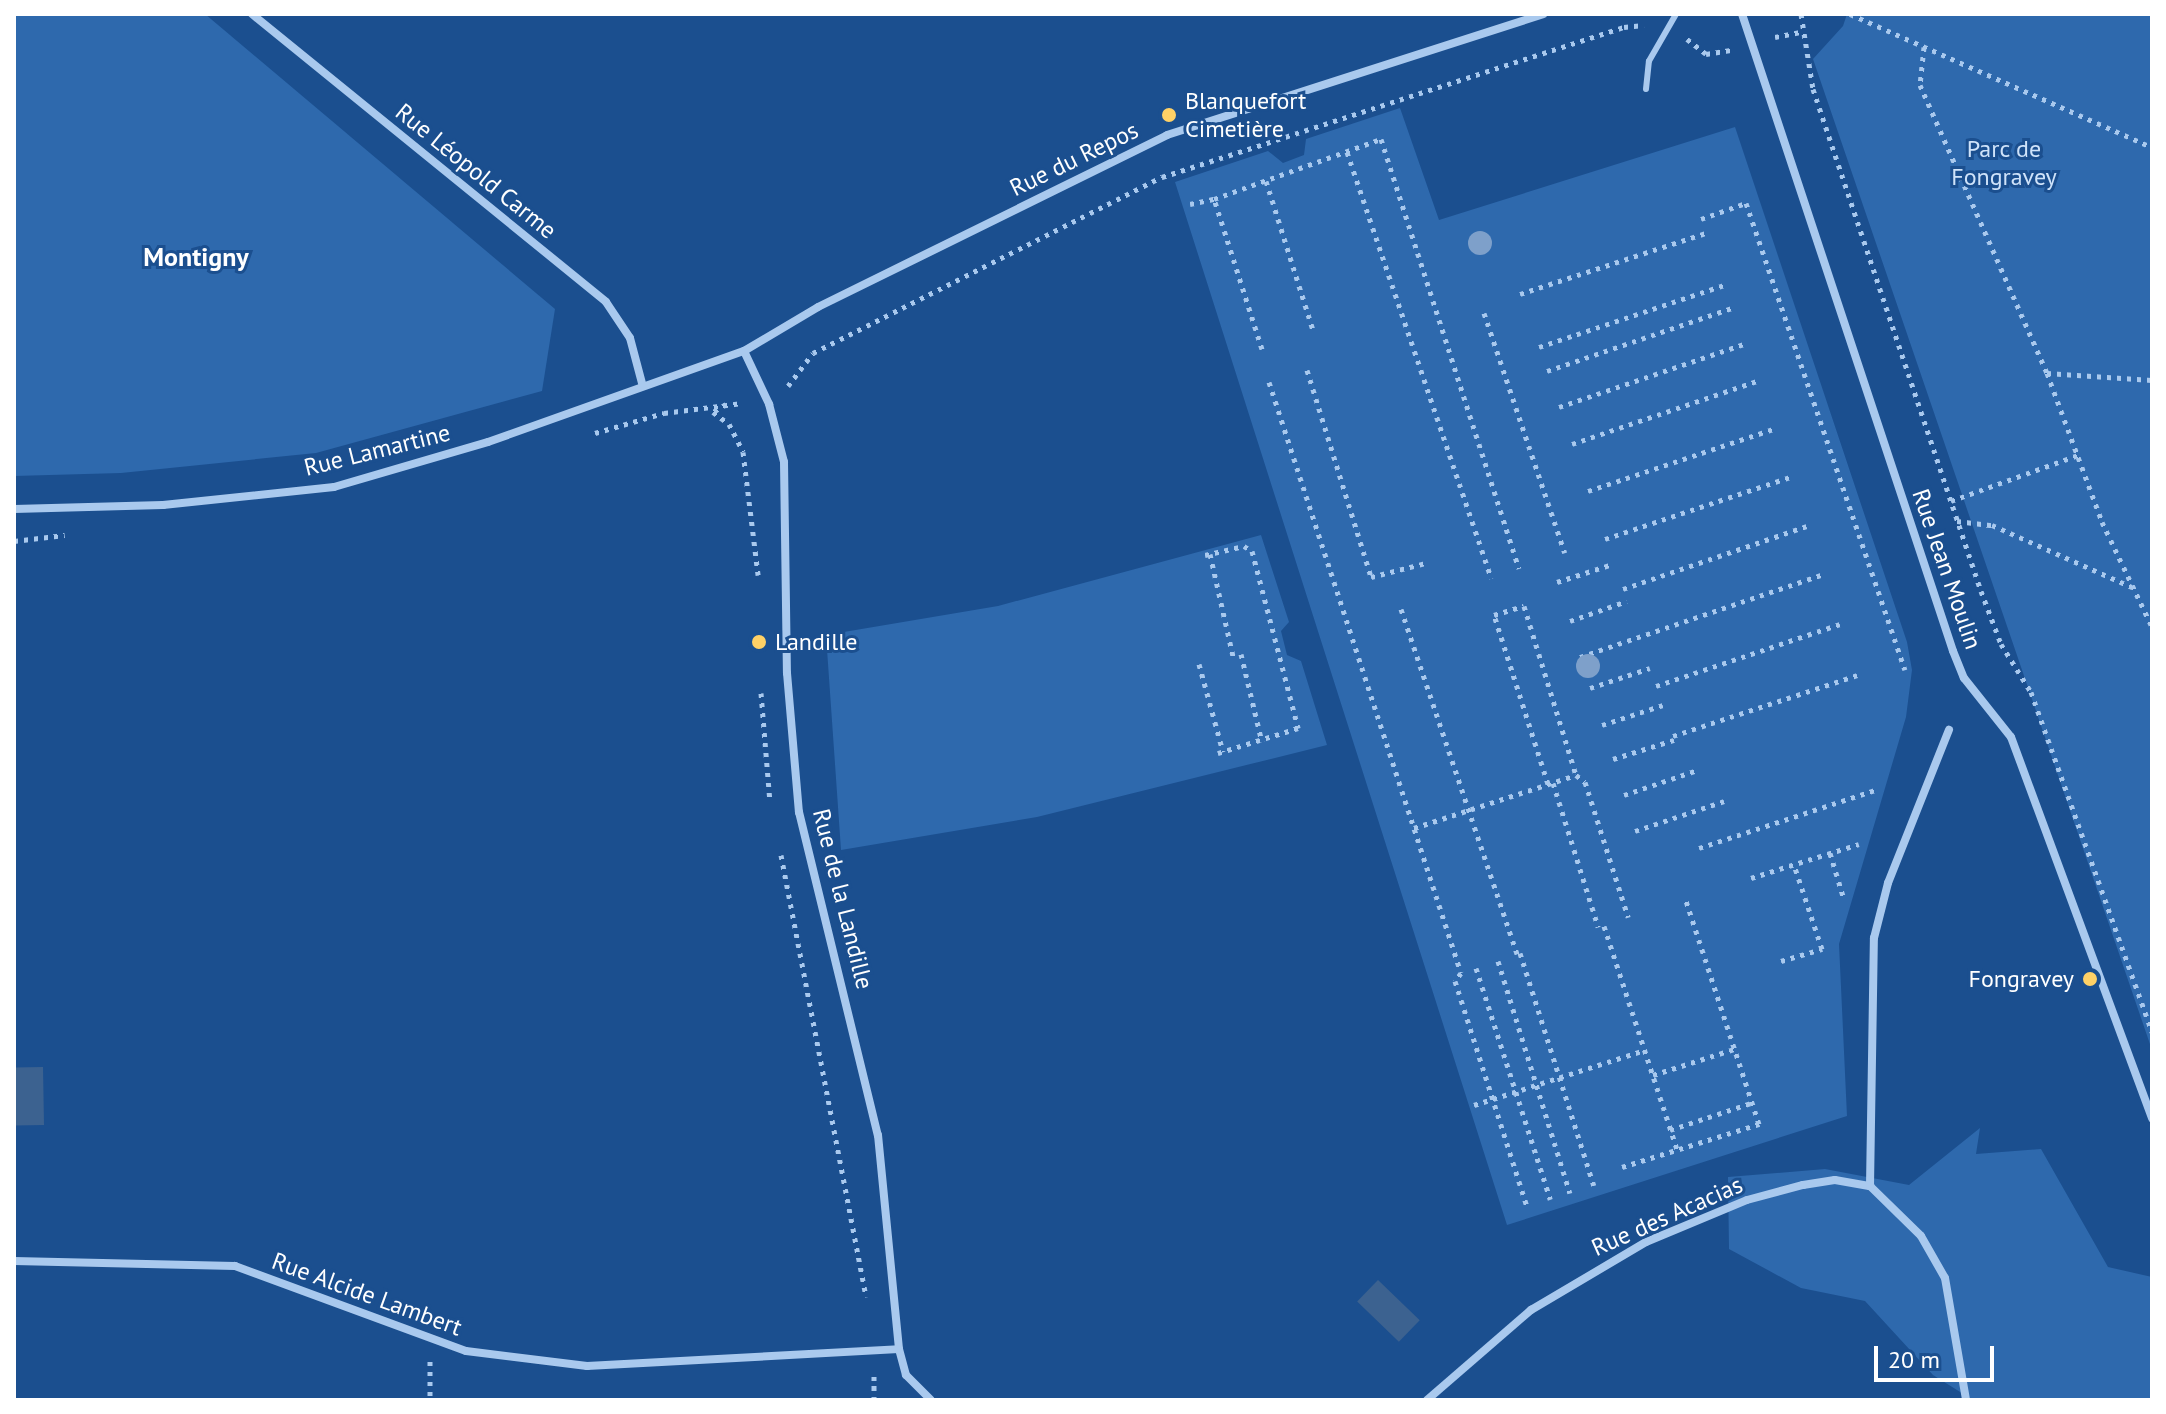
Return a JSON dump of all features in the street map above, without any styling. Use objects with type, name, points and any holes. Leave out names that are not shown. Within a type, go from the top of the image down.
[{"type":"street","name":"Rue Léopold Carme","points":[[252,14],[606,302],[630,338],[642,383]]},
{"type":"street","name":"Rue du Repos","points":[[642,383],[744,351],[818,307],[1167,135],[1543,14]]},
{"type":"street","name":"Rue Jean Moulin","points":[[1742,14],[1953,651],[1964,678],[2011,737],[2152,1119]]},
{"type":"street","name":"Rue de la Landille","points":[[744,351],[769,404],[784,462],[787,673],[799,812],[878,1135],[899,1349],[906,1375],[918,1396],[931,1400]]},
{"type":"street","name":"Rue Lamartine","points":[[14,509],[163,505],[334,487],[488,442],[642,383]]},
{"type":"street","points":[[1949,730],[1888,883],[1874,938],[1870,1186],[1895,1204],[1921,1236],[1945,1278],[1966,1400]]},
{"type":"street","name":"Rue des Acacias","points":[[1427,1400],[1531,1310],[1646,1242],[1747,1200],[1803,1185],[1835,1180],[1870,1186]]},
{"type":"street","name":"Rue Alcide Lambert","points":[[14,1261],[235,1266],[466,1351],[587,1366],[899,1349]]},
{"type":"lane","points":[[1646,89],[1649,61],[1676,14]]},
{"type":"path","points":[[1801,14],[1813,89],[1950,501],[2001,644],[2031,692],[2058,760],[2152,1032]]},
{"type":"path","points":[[1850,14],[2152,147]]},
{"type":"path","points":[[786,387],[813,353],[1162,177],[1624,27],[1667,30],[1706,54],[1718,55],[1750,41]]},
{"type":"path","points":[[1924,47],[1920,85],[2047,373],[2078,455],[2152,627]]},
{"type":"path","points":[[1190,204],[1214,199],[1381,139],[1519,568]]},
{"type":"path","points":[[1347,152],[1491,578]]},
{"type":"path","points":[[1266,181],[1313,330]]},
{"type":"path","points":[[1214,199],[1262,349]]},
{"type":"path","points":[[1701,219],[1746,203],[1905,670]]},
{"type":"path","points":[[1520,294],[1706,233]]},
{"type":"path","points":[[1539,347],[1724,285]]},
{"type":"path","points":[[1547,371],[1732,308]]},
{"type":"path","points":[[1484,313],[1565,553]]},
{"type":"path","points":[[1559,407],[1744,344]]},
{"type":"path","points":[[1307,370],[1371,577],[1426,563]]},
{"type":"path","points":[[2047,373],[2152,380]]},
{"type":"path","points":[[1572,444],[1757,381]]},
{"type":"path","points":[[1269,382],[1461,973],[1455,981],[1527,1207]]},
{"type":"path","points":[[1588,491],[1773,429]]},
{"type":"path","points":[[1950,501],[2078,455]]},
{"type":"path","points":[[1605,539],[1790,477]]},
{"type":"path","points":[[1957,521],[1992,525],[2133,587]]},
{"type":"path","points":[[1623,589],[1807,526]]},
{"type":"path","points":[[1199,664],[1221,752],[1262,742],[1298,728],[1252,551],[1244,546],[1208,555],[1233,656]]},
{"type":"path","points":[[1557,582],[1613,564]]},
{"type":"path","points":[[1580,657],[1824,574]]},
{"type":"path","points":[[1570,621],[1627,601]]},
{"type":"path","points":[[1628,917],[1585,782],[1576,775],[1524,606],[1494,615],[1677,1150]]},
{"type":"path","points":[[1401,609],[1594,1186]]},
{"type":"path","points":[[1656,686],[1840,624]]},
{"type":"path","points":[[1241,654],[1262,742]]},
{"type":"path","points":[[1590,688],[1650,668]]},
{"type":"path","points":[[1613,759],[1857,675]]},
{"type":"path","points":[[1602,725],[1663,705]]},
{"type":"path","points":[[1624,795],[1695,771]]},
{"type":"path","points":[[1414,828],[1576,775]]},
{"type":"path","points":[[1699,848],[1875,790]]},
{"type":"path","points":[[1635,831],[1724,801]]},
{"type":"path","points":[[1751,878],[1859,844]]},
{"type":"path","points":[[1830,853],[1843,896]]},
{"type":"path","points":[[1781,961],[1822,949],[1794,865]]},
{"type":"path","points":[[1622,1167],[1759,1124],[1686,900]]},
{"type":"path","points":[[1498,961],[1570,1193]]},
{"type":"path","points":[[1476,968],[1550,1199]]},
{"type":"path","points":[[1653,1075],[1734,1049]]},
{"type":"path","points":[[1474,1105],[1645,1050]]},
{"type":"path","points":[[1670,1130],[1751,1103]]},
{"type":"path","points":[[430,1340],[430,1400]]},
{"type":"green space","points":[[14,14],[205,14],[555,309],[542,391],[316,453],[121,473],[14,476]]},
{"type":"green space","name":"Parc de Fongravey","points":[[1847,14],[2152,14],[2152,1050],[1813,59],[1843,26]]},
{"type":"green space","points":[[1400,108],[1439,220],[1735,127],[1907,642],[1912,670],[1906,717],[1839,944],[1847,1116],[1507,1225],[1175,182],[1268,151],[1283,163],[1304,155],[1306,139]]},
{"type":"green space","points":[[1261,535],[1289,622],[1281,631],[1287,655],[1301,661],[1327,745],[1037,817],[841,850],[826,635],[998,606]]},
{"type":"green space","points":[[1980,1128],[1976,1154],[2041,1149],[2108,1267],[2152,1277],[2152,1400],[1973,1400],[1933,1375],[1865,1301],[1801,1288],[1729,1249],[1728,1177],[1825,1169],[1909,1185]]},
{"type":"shaded area","points":[[43,1067],[44,1125],[15,1125],[14,1068]]},
{"type":"shaded area","points":[[1378,1280],[1420,1320],[1399,1342],[1357,1302]]},
{"type":"place","name":"Blanquefort Cimetière","points":[[1169,115]]},
{"type":"place","name":"Landille","points":[[759,642]]},
{"type":"place","name":"Fongravey","points":[[2090,979]]},
{"type":"district","name":"Montigny","points":[[196,257]]}]
